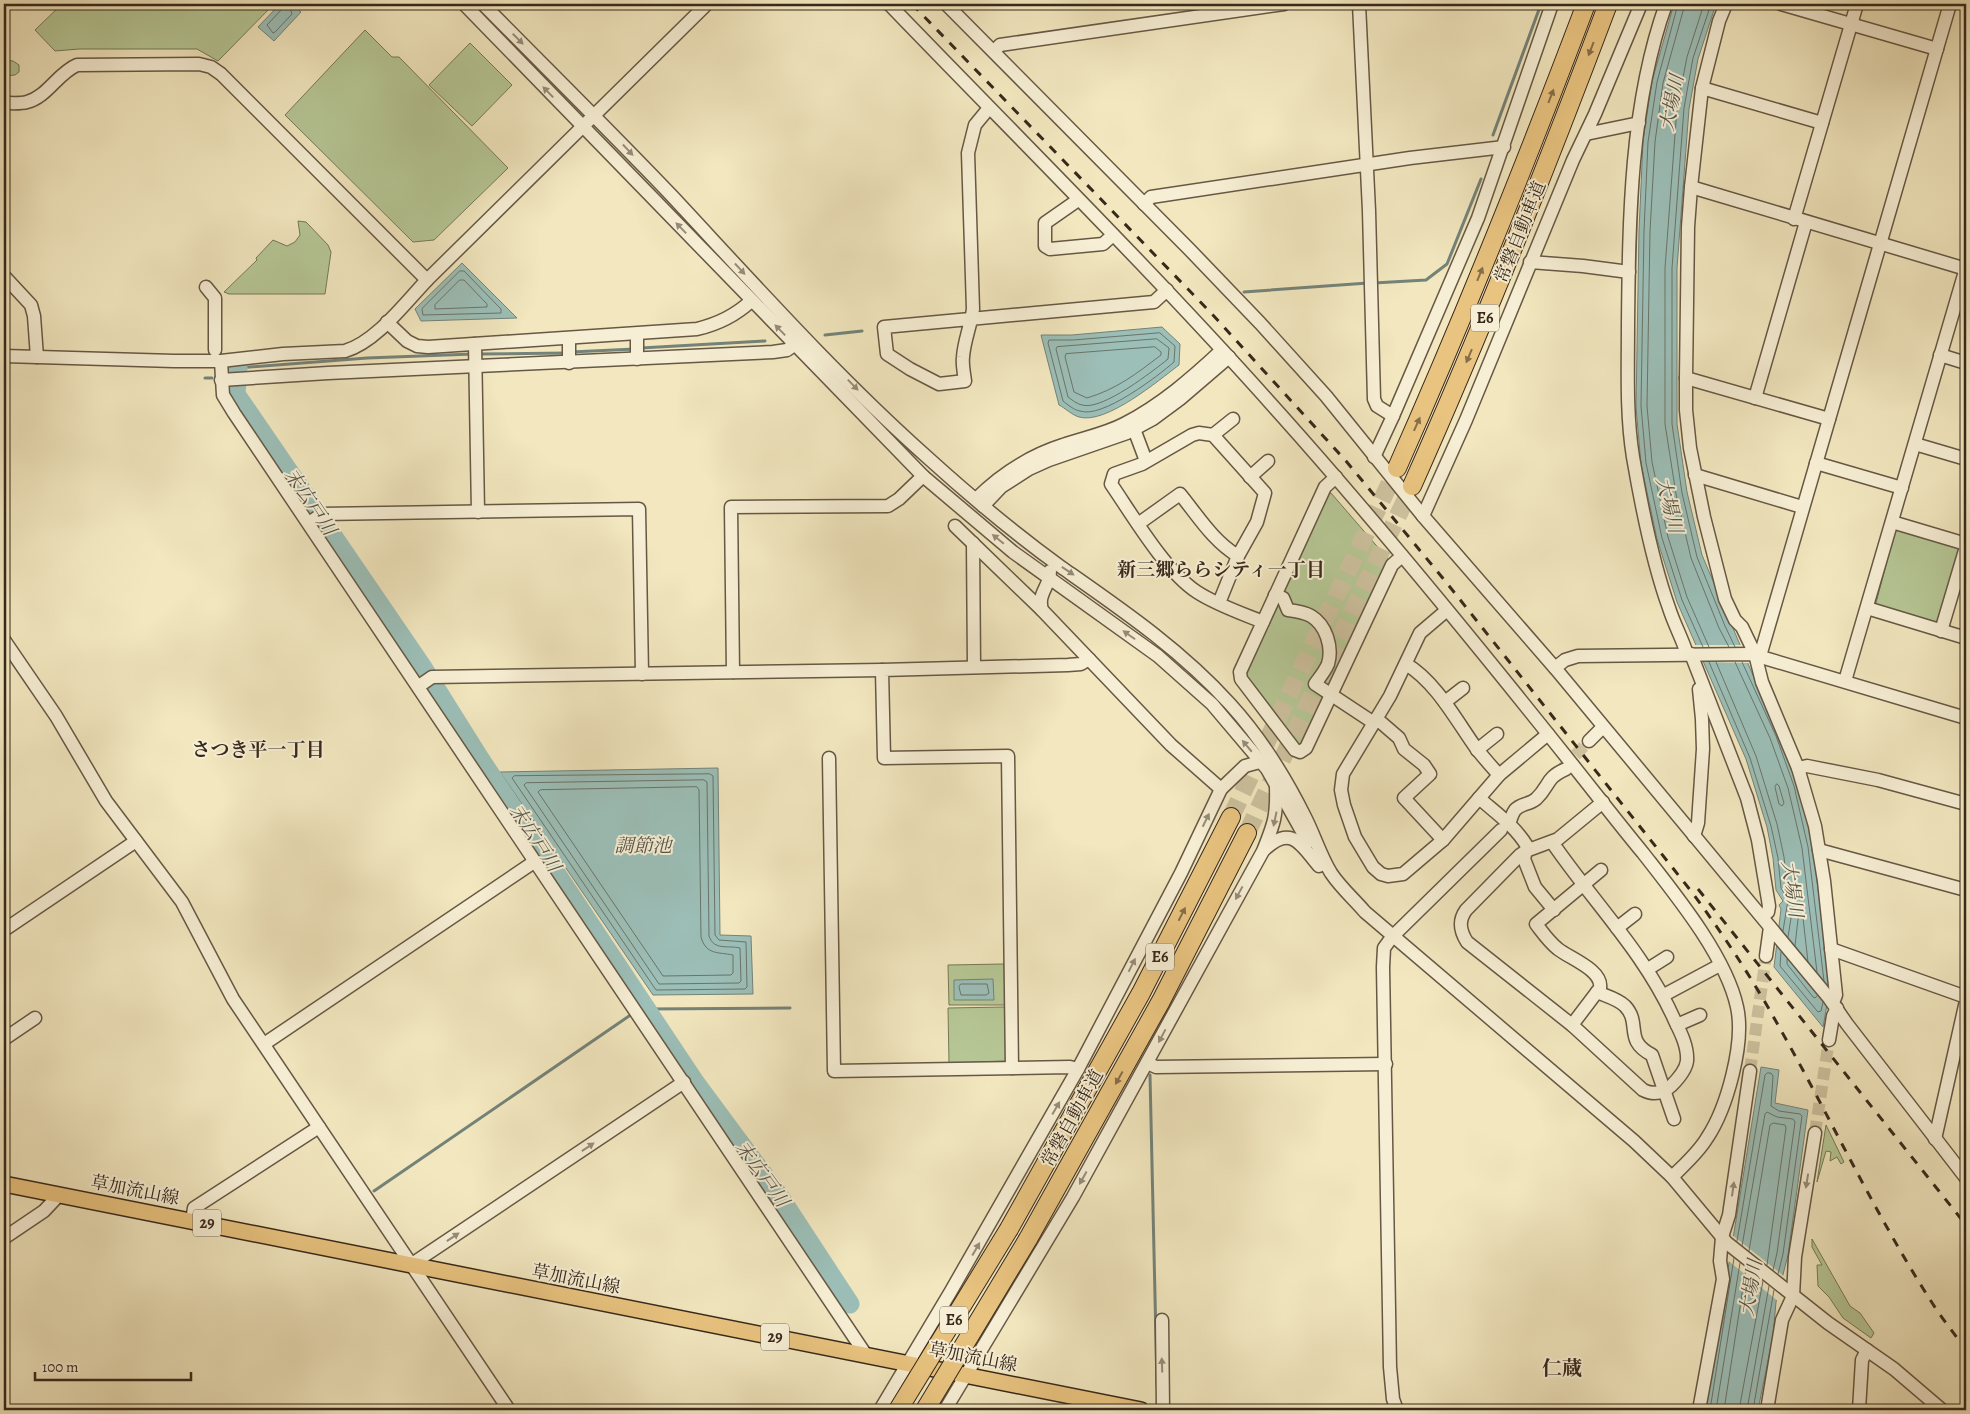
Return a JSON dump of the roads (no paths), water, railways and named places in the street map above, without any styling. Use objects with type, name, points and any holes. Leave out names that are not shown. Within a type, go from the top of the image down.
[{"type":"highway","name":"常磐自動車道","points":[[1397,468],[1478,278],[1586,4]]},
{"type":"highway","name":"常磐自動車道","points":[[1412,486],[1494,296],[1554,148],[1608,4]]},
{"type":"highway","name":"常磐自動車道","points":[[898,1410],[1009,1229],[1141,993],[1232,817]]},
{"type":"highway","name":"常磐自動車道","points":[[925,1410],[1028,1239],[1160,1001],[1247,833]]},
{"type":"main road","name":"草加流山線","points":[[4,1184],[1141,1410]]},
{"type":"street","points":[[464,4],[923,476],[1006,546],[1158,656],[1212,704],[1266,760],[1297,802],[1330,870],[1365,912],[1392,937],[1634,1141],[1672,1177],[1725,1240],[1789,1293],[1894,1369],[1942,1410]]},
{"type":"street","points":[[484,4],[595,115],[747,277],[873,406],[926,457],[979,503],[1060,566],[1131,615],[1179,654],[1230,704],[1260,740],[1276,785],[1331,885],[1350,904],[1365,912]]},
{"type":"street","points":[[4,356],[174,362],[218,356],[345,351],[362,344],[387,322],[427,280],[707,4]]},
{"type":"street","points":[[888,4],[1167,290],[1336,477],[1603,802],[1686,910],[1720,965],[1733,993],[1739,1020],[1739,1035],[1731,1078],[1720,1115],[1708,1137],[1688,1162],[1672,1177]]},
{"type":"street","points":[[946,4],[1267,330],[1326,396],[1423,516],[1555,668],[1770,926],[1833,1003],[1934,1139],[1966,1178]]},
{"type":"street","points":[[994,51],[1000,45],[1284,4]]},
{"type":"street","points":[[1359,4],[1371,274],[1374,399],[1377,406],[1394,416]]},
{"type":"street","points":[[1374,457],[1394,416],[1478,218],[1552,4]]},
{"type":"street","points":[[1423,516],[1470,412],[1530,262],[1641,4]]},
{"type":"street","points":[[1666,4],[1657,28],[1644,87],[1632,192],[1628,404],[1633,456],[1668,608],[1691,654],[1748,798],[1765,874],[1769,906],[1770,926],[1766,956]]},
{"type":"street","points":[[1726,4],[1719,21],[1702,88],[1691,187],[1687,247],[1686,378],[1690,448],[1704,517],[1725,599],[1735,620],[1742,628],[1754,654],[1762,682],[1798,768],[1815,826],[1836,995],[1833,1003],[1829,1040]]},
{"type":"street","points":[[1781,4],[1937,49]]},
{"type":"street","points":[[1754,398],[1800,221],[1822,123],[1857,4]]},
{"type":"street","points":[[1754,654],[1816,463],[1950,4]]},
{"type":"street","points":[[4,103],[19,103],[37,98],[64,72],[85,63],[206,65],[221,74],[427,280]]},
{"type":"street","points":[[1702,88],[1822,123]]},
{"type":"street","points":[[989,108],[975,125],[968,153],[973,309],[972,317],[962,357],[965,381],[939,384],[910,370],[887,354],[884,327],[972,317],[1154,302],[1167,290]]},
{"type":"street","points":[[1586,134],[1639,123]]},
{"type":"street","points":[[1144,204],[1152,197],[1410,158],[1504,147]]},
{"type":"street","points":[[1691,187],[1966,269],[1845,681]]},
{"type":"street","points":[[1078,200],[1044,223],[1045,246],[1050,249],[1103,244],[1113,235]]},
{"type":"street","points":[[1530,262],[1629,272]]},
{"type":"street","points":[[4,276],[31,305],[34,316],[37,357]]},
{"type":"street","points":[[206,287],[215,298],[218,356],[223,395],[234,414],[314,519],[425,681],[534,862],[684,1082],[866,1355]]},
{"type":"street","points":[[387,322],[407,341],[417,346],[475,347],[569,343],[637,338],[714,325],[731,317],[751,301]]},
{"type":"street","points":[[637,338],[637,359]]},
{"type":"street","points":[[569,343],[570,363]]},
{"type":"street","points":[[222,380],[328,373],[476,368],[773,352],[787,350],[794,345]]},
{"type":"street","points":[[475,347],[478,512]]},
{"type":"street","points":[[979,503],[993,482],[1026,461],[1063,445],[1123,425],[1150,410],[1225,353]]},
{"type":"street","points":[[979,503],[1001,487],[1049,460],[1097,445],[1134,429],[1180,399],[1225,353]]},
{"type":"street","points":[[1940,355],[1966,363]]},
{"type":"street","points":[[1686,378],[1829,419]]},
{"type":"street","points":[[1213,435],[1233,419]]},
{"type":"street","points":[[1134,429],[1146,462]]},
{"type":"street","points":[[1219,603],[1238,556],[1257,522],[1266,493],[1213,435],[1199,433],[1192,434],[1146,462],[1114,474],[1111,484],[1138,524],[1185,583],[1198,593],[1219,603],[1263,622]]},
{"type":"street","points":[[1915,444],[1966,459]]},
{"type":"street","points":[[1250,477],[1268,461]]},
{"type":"street","points":[[1816,463],[1902,488]]},
{"type":"street","points":[[1695,475],[1802,507]]},
{"type":"street","points":[[733,672],[730,507],[888,506],[900,499],[923,476]]},
{"type":"street","points":[[1336,477],[1325,487],[1240,672],[1241,680],[1296,750],[1300,752],[1306,748],[1392,565],[1402,556]]},
{"type":"street","points":[[1138,524],[1180,494],[1213,535],[1229,551],[1238,556]]},
{"type":"street","points":[[314,519],[478,512],[639,509],[642,674]]},
{"type":"street","points":[[1892,522],[1966,546],[1942,631]]},
{"type":"street","points":[[1006,524],[1020,543],[1049,568],[1051,573],[1050,579],[1039,602],[1042,610]]},
{"type":"street","points":[[955,526],[1042,610],[1171,744],[1221,789]]},
{"type":"street","points":[[972,543],[974,667]]},
{"type":"street","points":[[1275,595],[1283,598],[1288,610],[1310,615],[1317,620],[1324,630],[1329,648],[1329,656],[1325,671],[1315,684],[1376,721],[1399,738],[1404,749],[1424,765],[1430,774],[1404,798],[1443,840]]},
{"type":"street","points":[[1867,608],[1966,638]]},
{"type":"street","points":[[1447,610],[1420,633],[1376,721],[1346,768],[1341,782],[1342,797],[1352,829],[1371,865],[1377,872],[1388,876],[1403,874],[1443,840],[1499,775],[1548,734]]},
{"type":"street","points":[[4,640],[56,716],[106,800],[182,902],[226,987],[508,1410]]},
{"type":"street","points":[[1555,668],[1565,660],[1578,656],[1754,654],[1966,718]]},
{"type":"street","points":[[425,681],[1081,664],[1089,660]]},
{"type":"street","points":[[1406,664],[1414,669],[1445,702],[1477,750],[1499,775]]},
{"type":"street","points":[[882,670],[884,758],[1008,756],[1012,1068]]},
{"type":"street","points":[[1694,836],[1698,823],[1703,749],[1698,675]]},
{"type":"street","points":[[1445,702],[1463,688]]},
{"type":"street","points":[[1588,741],[1603,727]]},
{"type":"street","points":[[1477,750],[1497,734]]},
{"type":"street","points":[[828,758],[834,1071],[1070,1067],[1078,1069]]},
{"type":"street","points":[[880,1410],[951,1292],[1078,1069],[1181,873],[1221,789],[1246,766],[1266,760]]},
{"type":"street","points":[[1798,768],[1807,766],[1878,780],[1966,804]]},
{"type":"street","points":[[1397,1410],[1393,1399],[1390,1367],[1384,948],[1392,937],[1505,827],[1520,805],[1530,804],[1540,795],[1548,780],[1555,773],[1566,769]]},
{"type":"street","points":[[898,1379],[946,1409],[1073,1197],[1263,851],[1277,813],[1276,785]]},
{"type":"street","points":[[1479,798],[1505,827],[1522,838],[1527,846],[1524,859],[1535,887],[1554,910]]},
{"type":"street","points":[[1552,842],[1664,994],[1687,1050],[1687,1063],[1682,1073],[1665,1091],[1649,1093],[1643,1090],[1572,1026],[1467,942],[1462,934],[1461,922],[1463,914],[1495,880],[1526,851],[1552,842],[1603,802]]},
{"type":"street","points":[[1263,851],[1275,840],[1283,837],[1291,838],[1303,845],[1319,866]]},
{"type":"street","points":[[4,930],[136,841]]},
{"type":"street","points":[[1819,850],[1966,890]]},
{"type":"street","points":[[264,1044],[534,862]]},
{"type":"street","points":[[1572,1026],[1601,984],[1599,979],[1576,959],[1559,950],[1536,924],[1601,870]]},
{"type":"street","points":[[1617,928],[1634,914]]},
{"type":"street","points":[[1831,949],[1966,999],[1934,1139]]},
{"type":"street","points":[[1648,970],[1667,957]]},
{"type":"street","points":[[1664,994],[1720,965]]},
{"type":"street","points":[[1597,992],[1619,1002],[1628,1010],[1634,1021],[1634,1037],[1643,1050],[1652,1054],[1674,1119]]},
{"type":"street","points":[[1677,1025],[1700,1014]]},
{"type":"street","points":[[4,1039],[35,1018]]},
{"type":"street","points":[[1148,1062],[1156,1067],[1386,1064]]},
{"type":"street","points":[[1699,1410],[1723,1279],[1720,1261],[1729,1216],[1750,1071]]},
{"type":"street","points":[[411,1264],[684,1082]]},
{"type":"street","points":[[192,1220],[194,1208],[319,1127]]},
{"type":"street","points":[[1767,1410],[1782,1320],[1789,1293],[1815,1133]]},
{"type":"street","points":[[4,1238],[44,1211],[59,1195]]},
{"type":"street","points":[[951,1292],[1000,1320]]},
{"type":"street","points":[[1162,1320],[1163,1410]]},
{"type":"street","points":[[1859,1410],[1862,1360],[1866,1350]]},
{"type":"water","points":[[280,4],[292,4],[301,12],[274,41],[258,27]]},
{"type":"water","name":"大場川","points":[[1674,4],[1716,4],[1698,59],[1689,109],[1677,268],[1677,424],[1687,492],[1702,555],[1799,784],[1813,847],[1830,988],[1823,1027],[1774,967],[1781,909],[1779,905],[1783,901],[1776,890],[1773,858],[1767,827],[1746,759],[1677,602],[1657,539],[1641,464],[1636,407],[1639,231],[1643,141],[1652,81]]},
{"type":"water","points":[[462,263],[517,318],[421,321],[415,309]]},
{"type":"water","points":[[1162,327],[1180,344],[1179,365],[1159,381],[1132,400],[1090,418],[1076,416],[1059,405],[1041,335],[1072,335]]},
{"type":"water","name":"調節池","points":[[718,768],[720,935],[751,936],[753,994],[653,995],[500,772]]},
{"type":"water","points":[[993,979],[994,1000],[954,1000],[954,980]]},
{"type":"water","name":"大場川","points":[[1761,1067],[1779,1070],[1775,1103],[1808,1110],[1788,1255],[1776,1302],[1773,1336],[1758,1410],[1705,1410]]},
{"type":"waterway","points":[[1493,135],[1541,4]]},
{"type":"waterway","points":[[1374,283],[1426,280],[1447,264],[1481,179]]},
{"type":"waterway","points":[[1244,292],[1368,283]]},
{"type":"waterway","points":[[825,335],[862,331]]},
{"type":"waterway","points":[[641,348],[765,341]]},
{"type":"waterway","points":[[571,352],[635,349]]},
{"type":"waterway","points":[[479,354],[565,353]]},
{"type":"waterway","points":[[238,368],[367,358],[473,354]]},
{"type":"waterway","name":"末広戸川","points":[[238,368],[236,394],[422,666],[479,757],[695,1082],[778,1194],[850,1304]]},
{"type":"waterway","points":[[205,378],[212,378]]},
{"type":"waterway","points":[[647,1009],[790,1008]]},
{"type":"waterway","points":[[374,1191],[632,1014]]},
{"type":"waterway","points":[[1150,1075],[1157,1385]]},
{"type":"tunnel","points":[[1231,817],[1397,468]]},
{"type":"tunnel","points":[[1247,833],[1412,486]]},
{"type":"tunnel","points":[[1563,768],[1589,741]]},
{"type":"tunnel","points":[[1750,1071],[1766,956]]},
{"type":"tunnel","points":[[1815,1133],[1829,1040]]},
{"type":"railway","points":[[912,4],[1212,314],[1346,461],[1446,582],[1691,891],[1726,940],[1758,990],[1889,1231],[1933,1305],[1966,1350]]},
{"type":"railway","points":[[1698,889],[1966,1225]]},
{"type":"district","name":"新三郷ららシティ一丁目","points":[[1221,570]]},
{"type":"district","name":"さつき平一丁目","points":[[258,750]]},
{"type":"district","name":"仁蔵","points":[[1562,1368]]}]
